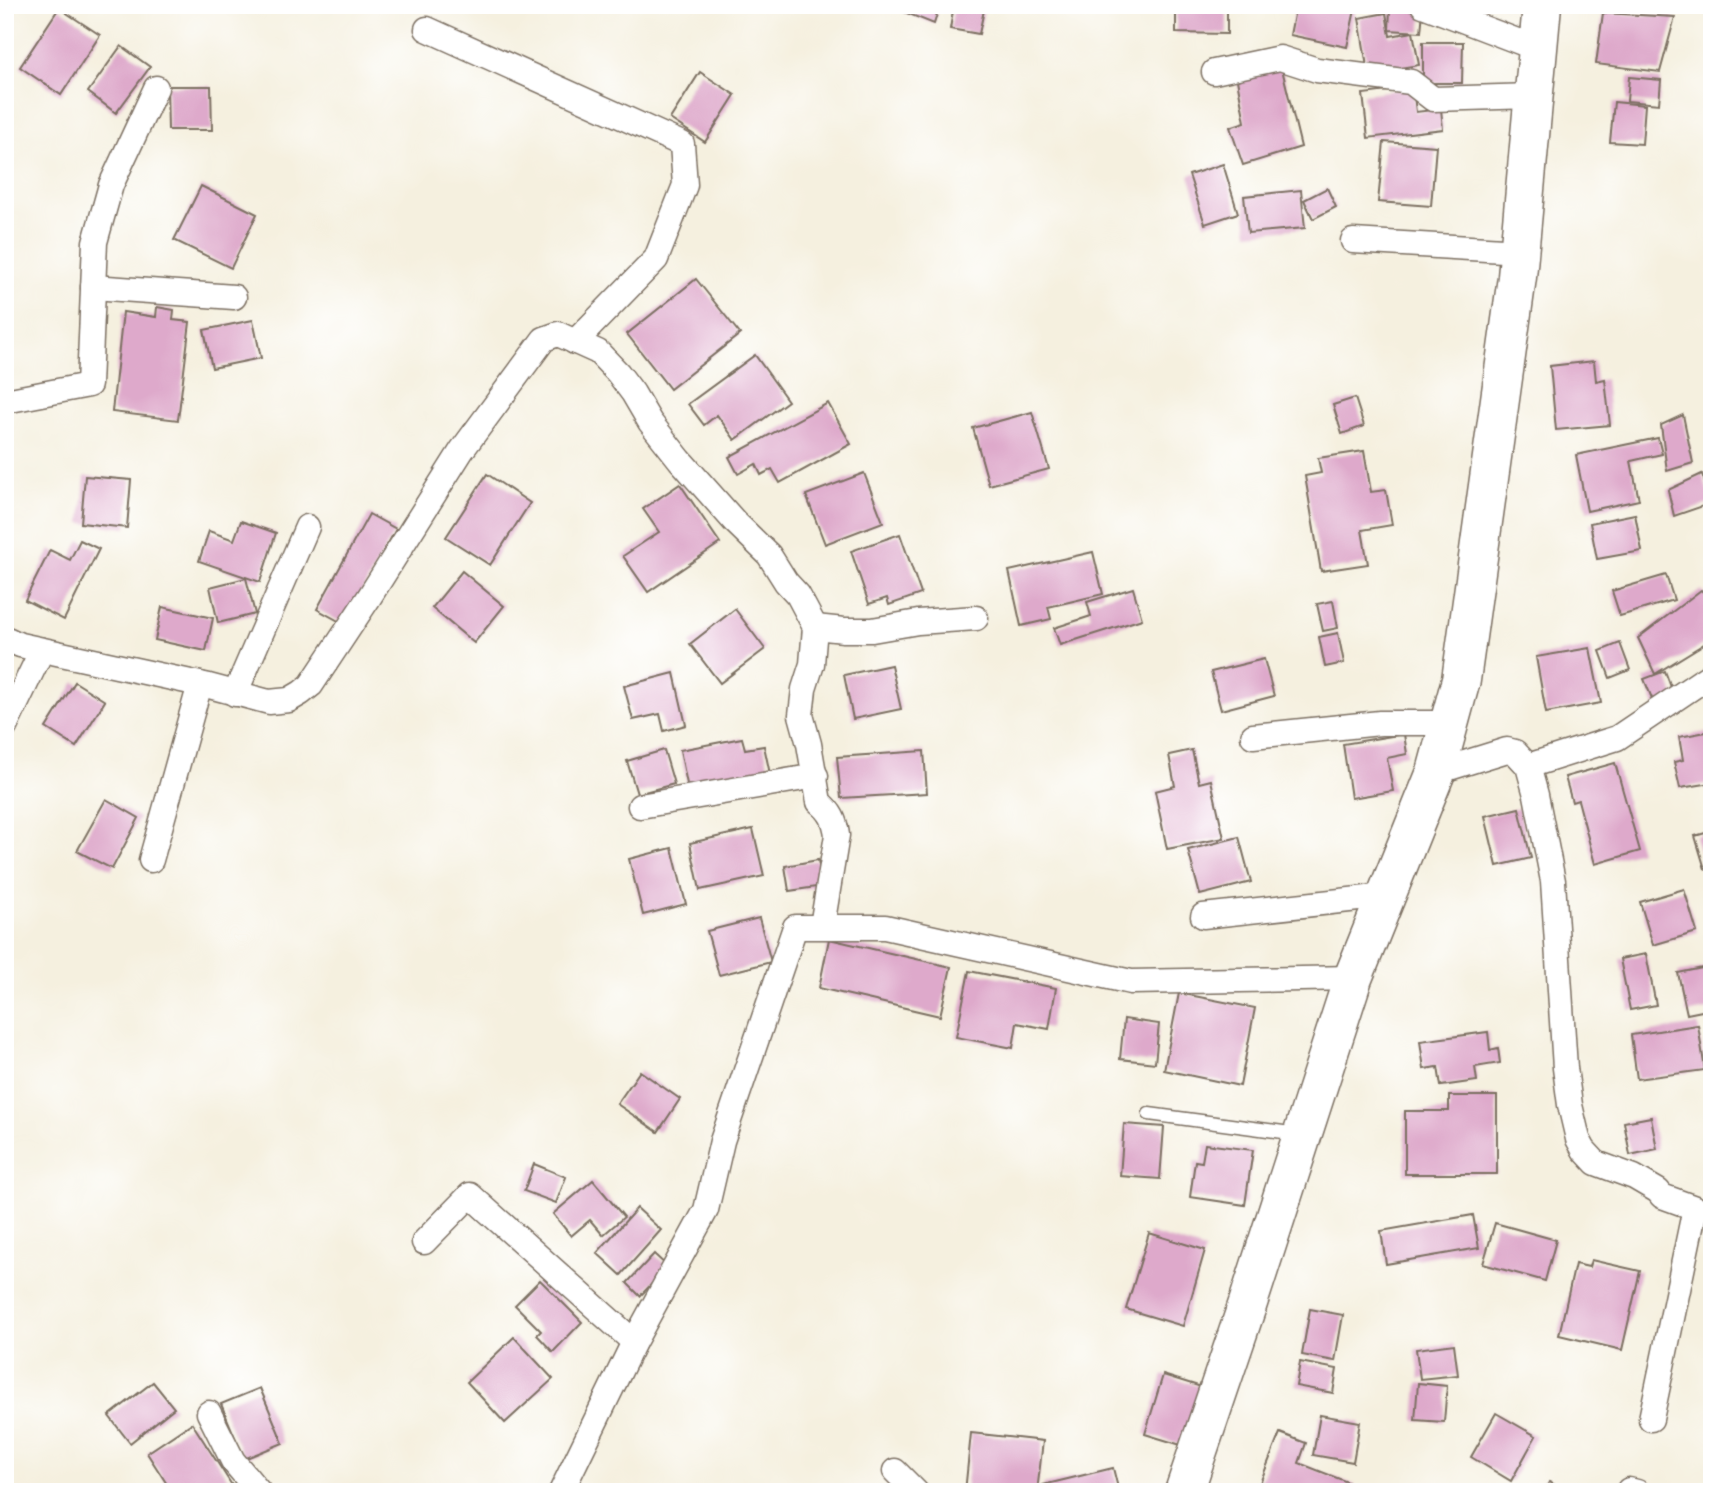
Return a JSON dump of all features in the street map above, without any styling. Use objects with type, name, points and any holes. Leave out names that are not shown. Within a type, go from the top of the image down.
[{"type":"main road","points":[[1184,1492],[1353,978],[1436,772],[1461,680],[1520,251],[1542,5]]},
{"type":"street","points":[[1423,5],[1538,49]]},
{"type":"street","points":[[427,29],[682,144],[685,185],[656,260],[575,342]]},
{"type":"street","points":[[1214,72],[1280,58],[1317,70],[1411,82],[1433,99],[1533,96]]},
{"type":"street","points":[[5,401],[89,385],[95,242],[111,185],[156,88]]},
{"type":"street","points":[[1353,241],[1520,251]]},
{"type":"street","points":[[93,287],[234,297]]},
{"type":"street","points":[[5,638],[20,645],[200,684],[269,702],[289,699],[311,685],[462,450],[544,339],[558,334],[598,352],[618,373],[650,422],[680,460],[734,522],[769,555],[798,595],[815,626],[813,664],[804,689],[801,715],[816,776],[819,803],[829,810],[835,821],[837,835],[822,926]]},
{"type":"street","points":[[235,694],[307,527]]},
{"type":"street","points":[[815,626],[872,630],[918,622],[976,618]]},
{"type":"street","points":[[5,727],[42,650]]},
{"type":"street","points":[[1528,766],[1617,738],[1712,674]]},
{"type":"street","points":[[151,860],[200,684]]},
{"type":"street","points":[[1253,736],[1380,723],[1450,723]]},
{"type":"street","points":[[1436,772],[1507,750],[1515,752],[1528,766],[1553,881],[1565,1068],[1578,1139],[1596,1163],[1634,1177],[1662,1196],[1703,1207],[1651,1419]]},
{"type":"street","points":[[640,806],[816,776]]},
{"type":"street","points":[[1203,916],[1386,896]]},
{"type":"street","points":[[561,1492],[635,1342],[706,1210],[722,1141],[795,927],[885,927],[1131,982],[1353,978]]},
{"type":"street","points":[[424,1242],[470,1195],[635,1342]]},
{"type":"street","points":[[209,1413],[233,1461],[259,1492]]},
{"type":"street","points":[[895,1471],[916,1492]]},
{"type":"lane","points":[[1149,1114],[1302,1135]]},
{"type":"building","points":[[901,5],[940,5],[934,24],[899,10]]},
{"type":"building","points":[[954,5],[985,5],[979,34],[950,29]]},
{"type":"building","points":[[1176,5],[1286,5],[1286,11],[1227,10],[1227,34],[1176,33]]},
{"type":"building","points":[[1296,5],[1356,5],[1347,47],[1290,35]]},
{"type":"building","points":[[59,8],[100,35],[61,95],[20,67]]},
{"type":"building","points":[[1390,9],[1423,11],[1421,32],[1389,30]]},
{"type":"building","points":[[1386,13],[1390,36],[1413,32],[1419,65],[1368,73],[1359,18]]},
{"type":"building","points":[[1603,13],[1675,17],[1660,72],[1596,64]]},
{"type":"building","points":[[1423,42],[1463,42],[1462,83],[1423,83]]},
{"type":"building","points":[[121,46],[150,67],[116,113],[88,92]]},
{"type":"building","points":[[1281,65],[1301,147],[1243,165],[1230,127],[1245,122],[1237,80]]},
{"type":"building","points":[[700,72],[735,95],[705,142],[670,119]]},
{"type":"building","points":[[1629,77],[1661,80],[1659,104],[1627,101]]},
{"type":"building","points":[[167,86],[211,86],[212,130],[168,130]]},
{"type":"building","points":[[1413,88],[1416,112],[1441,109],[1443,129],[1368,138],[1363,94]]},
{"type":"building","points":[[1614,102],[1645,105],[1642,144],[1610,142]]},
{"type":"building","points":[[1384,142],[1436,146],[1431,206],[1378,202]]},
{"type":"building","points":[[1223,164],[1238,213],[1205,224],[1189,175]]},
{"type":"building","points":[[201,186],[257,214],[231,268],[174,240]]},
{"type":"building","points":[[1327,188],[1336,207],[1313,219],[1304,200]]},
{"type":"building","points":[[1301,190],[1305,228],[1248,233],[1244,196]]},
{"type":"building","points":[[696,279],[740,334],[670,389],[627,334]]},
{"type":"building","points":[[157,307],[174,310],[173,320],[190,322],[178,420],[112,412],[123,312],[156,317]]},
{"type":"building","points":[[253,320],[261,358],[212,368],[204,330]]},
{"type":"building","points":[[755,355],[788,401],[735,440],[717,415],[704,425],[688,404]]},
{"type":"building","points":[[1594,361],[1596,381],[1605,379],[1610,425],[1556,430],[1550,366]]},
{"type":"building","points":[[1355,398],[1364,426],[1342,434],[1333,405]]},
{"type":"building","points":[[828,403],[851,444],[780,483],[772,469],[761,475],[756,464],[738,474],[729,457]]},
{"type":"building","points":[[1032,412],[1049,469],[989,485],[973,428]]},
{"type":"building","points":[[1683,415],[1693,463],[1667,471],[1661,425]]},
{"type":"building","points":[[1658,438],[1662,454],[1631,461],[1639,500],[1587,511],[1576,455]]},
{"type":"building","points":[[1364,451],[1371,492],[1386,490],[1392,525],[1362,530],[1368,564],[1321,571],[1305,476],[1321,473],[1318,458]]},
{"type":"building","points":[[864,473],[883,522],[825,544],[806,495]]},
{"type":"building","points":[[487,474],[530,503],[490,565],[446,537]]},
{"type":"building","points":[[1702,474],[1712,503],[1674,516],[1668,490]]},
{"type":"building","points":[[85,476],[131,480],[127,528],[81,523]]},
{"type":"building","points":[[680,484],[720,543],[648,592],[623,556],[659,532],[643,509]]},
{"type":"building","points":[[369,514],[396,529],[344,624],[317,609]]},
{"type":"building","points":[[1635,514],[1642,551],[1597,559],[1590,523]]},
{"type":"building","points":[[241,521],[276,533],[260,582],[199,561],[209,531],[234,540]]},
{"type":"building","points":[[900,534],[921,594],[889,605],[887,598],[869,604],[851,551]]},
{"type":"building","points":[[80,540],[99,549],[64,620],[25,600],[50,550],[70,560]]},
{"type":"building","points":[[1093,552],[1103,594],[1048,607],[1051,619],[1021,626],[1009,571]]},
{"type":"building","points":[[462,571],[504,606],[474,643],[432,608]]},
{"type":"building","points":[[1666,575],[1674,600],[1620,616],[1612,591]]},
{"type":"building","points":[[246,578],[255,614],[218,623],[210,587]]},
{"type":"building","points":[[1133,588],[1142,619],[1060,645],[1054,628],[1091,616],[1087,602]]},
{"type":"building","points":[[1701,590],[1712,600],[1712,639],[1655,674],[1638,638]]},
{"type":"building","points":[[1333,601],[1338,628],[1323,631],[1317,604]]},
{"type":"building","points":[[162,607],[213,618],[206,651],[155,640]]},
{"type":"building","points":[[735,609],[765,649],[720,683],[690,644]]},
{"type":"building","points":[[1338,633],[1344,663],[1325,667],[1319,637]]},
{"type":"building","points":[[1620,643],[1630,670],[1610,678],[1600,651]]},
{"type":"building","points":[[1590,648],[1601,703],[1546,713],[1536,657]]},
{"type":"building","points":[[1264,659],[1274,696],[1221,710],[1211,672]]},
{"type":"building","points":[[891,665],[901,709],[853,719],[844,675]]},
{"type":"building","points":[[1665,671],[1675,698],[1655,706],[1644,679]]},
{"type":"building","points":[[674,673],[686,725],[664,731],[660,714],[633,720],[624,686]]},
{"type":"building","points":[[75,682],[105,701],[76,747],[46,728]]},
{"type":"building","points":[[1712,731],[1712,783],[1680,788],[1674,762],[1683,760],[1679,737]]},
{"type":"building","points":[[1404,734],[1407,754],[1387,758],[1393,791],[1351,798],[1343,744]]},
{"type":"building","points":[[742,738],[745,749],[764,746],[770,774],[688,789],[680,750]]},
{"type":"building","points":[[664,750],[674,784],[637,794],[627,761]]},
{"type":"building","points":[[1192,750],[1199,783],[1211,780],[1224,838],[1167,849],[1155,791],[1175,786],[1169,755]]},
{"type":"building","points":[[924,751],[927,793],[841,798],[837,757]]},
{"type":"building","points":[[1615,763],[1640,851],[1595,864],[1578,800],[1572,802],[1565,777]]},
{"type":"building","points":[[106,799],[139,818],[112,869],[77,851]]},
{"type":"building","points":[[1519,808],[1531,858],[1497,866],[1485,816]]},
{"type":"building","points":[[753,829],[764,876],[700,890],[690,843]]},
{"type":"building","points":[[1712,831],[1712,867],[1705,869],[1695,836]]},
{"type":"building","points":[[1239,837],[1251,882],[1200,895],[1188,850]]},
{"type":"building","points":[[672,848],[686,904],[643,915],[629,859]]},
{"type":"building","points":[[818,860],[823,886],[789,891],[785,866]]},
{"type":"building","points":[[1684,889],[1697,932],[1653,945],[1640,902]]},
{"type":"building","points":[[759,918],[771,962],[719,975],[707,931]]},
{"type":"building","points":[[829,939],[951,967],[940,1016],[819,988]]},
{"type":"building","points":[[1646,954],[1656,1005],[1630,1010],[1620,959]]},
{"type":"building","points":[[1712,966],[1712,1009],[1687,1014],[1678,973]]},
{"type":"building","points":[[969,971],[1056,988],[1049,1029],[1017,1023],[1013,1048],[956,1037]]},
{"type":"building","points":[[1179,993],[1255,1008],[1240,1086],[1164,1070]]},
{"type":"building","points":[[1124,1019],[1159,1024],[1155,1063],[1120,1059]]},
{"type":"building","points":[[1698,1025],[1705,1070],[1637,1079],[1631,1035]]},
{"type":"building","points":[[1488,1032],[1490,1050],[1498,1048],[1500,1063],[1475,1067],[1477,1081],[1441,1086],[1438,1067],[1424,1069],[1420,1041]]},
{"type":"building","points":[[640,1071],[680,1099],[658,1132],[617,1104]]},
{"type":"building","points":[[1449,1096],[1497,1096],[1497,1174],[1405,1174],[1405,1111],[1449,1111]]},
{"type":"building","points":[[1651,1117],[1657,1149],[1630,1155],[1624,1122]]},
{"type":"building","points":[[1124,1124],[1164,1127],[1160,1179],[1120,1176]]},
{"type":"building","points":[[1205,1144],[1253,1150],[1245,1205],[1190,1197],[1195,1161],[1202,1162]]},
{"type":"building","points":[[534,1164],[566,1177],[556,1203],[524,1191]]},
{"type":"building","points":[[593,1180],[624,1217],[603,1235],[590,1220],[571,1236],[553,1214]]},
{"type":"building","points":[[637,1208],[661,1230],[621,1275],[597,1253]]},
{"type":"building","points":[[1473,1215],[1479,1248],[1386,1264],[1381,1231]]},
{"type":"building","points":[[1495,1223],[1556,1240],[1545,1281],[1483,1264]]},
{"type":"building","points":[[1149,1233],[1205,1250],[1183,1326],[1126,1309]]},
{"type":"building","points":[[654,1254],[668,1267],[640,1296],[627,1283]]},
{"type":"building","points":[[1591,1260],[1640,1271],[1622,1350],[1559,1335],[1575,1264],[1589,1267]]},
{"type":"building","points":[[540,1280],[582,1322],[553,1352],[537,1335],[541,1331],[515,1305]]},
{"type":"building","points":[[1310,1309],[1343,1315],[1335,1361],[1302,1355]]},
{"type":"building","points":[[514,1337],[553,1379],[505,1423],[467,1382]]},
{"type":"building","points":[[1454,1344],[1458,1375],[1420,1379],[1416,1349]]},
{"type":"building","points":[[1300,1362],[1337,1369],[1333,1393],[1296,1386]]},
{"type":"building","points":[[1163,1375],[1211,1390],[1194,1449],[1145,1434]]},
{"type":"building","points":[[153,1382],[174,1408],[130,1443],[109,1416]]},
{"type":"building","points":[[1418,1383],[1447,1386],[1444,1422],[1415,1420]]},
{"type":"building","points":[[260,1388],[283,1443],[244,1459],[221,1404]]},
{"type":"building","points":[[1496,1413],[1536,1436],[1511,1481],[1471,1457]]},
{"type":"building","points":[[1320,1415],[1360,1422],[1353,1462],[1313,1455]]},
{"type":"building","points":[[192,1423],[235,1490],[233,1492],[172,1492],[147,1453]]},
{"type":"building","points":[[971,1433],[1043,1441],[1037,1492],[965,1492]]},
{"type":"building","points":[[1280,1433],[1306,1443],[1299,1463],[1355,1485],[1352,1492],[1282,1492],[1260,1483]]},
{"type":"building","points":[[1113,1468],[1119,1492],[1045,1492],[1043,1485]]},
{"type":"building","points":[[1549,1482],[1568,1492],[1544,1492]]}]
